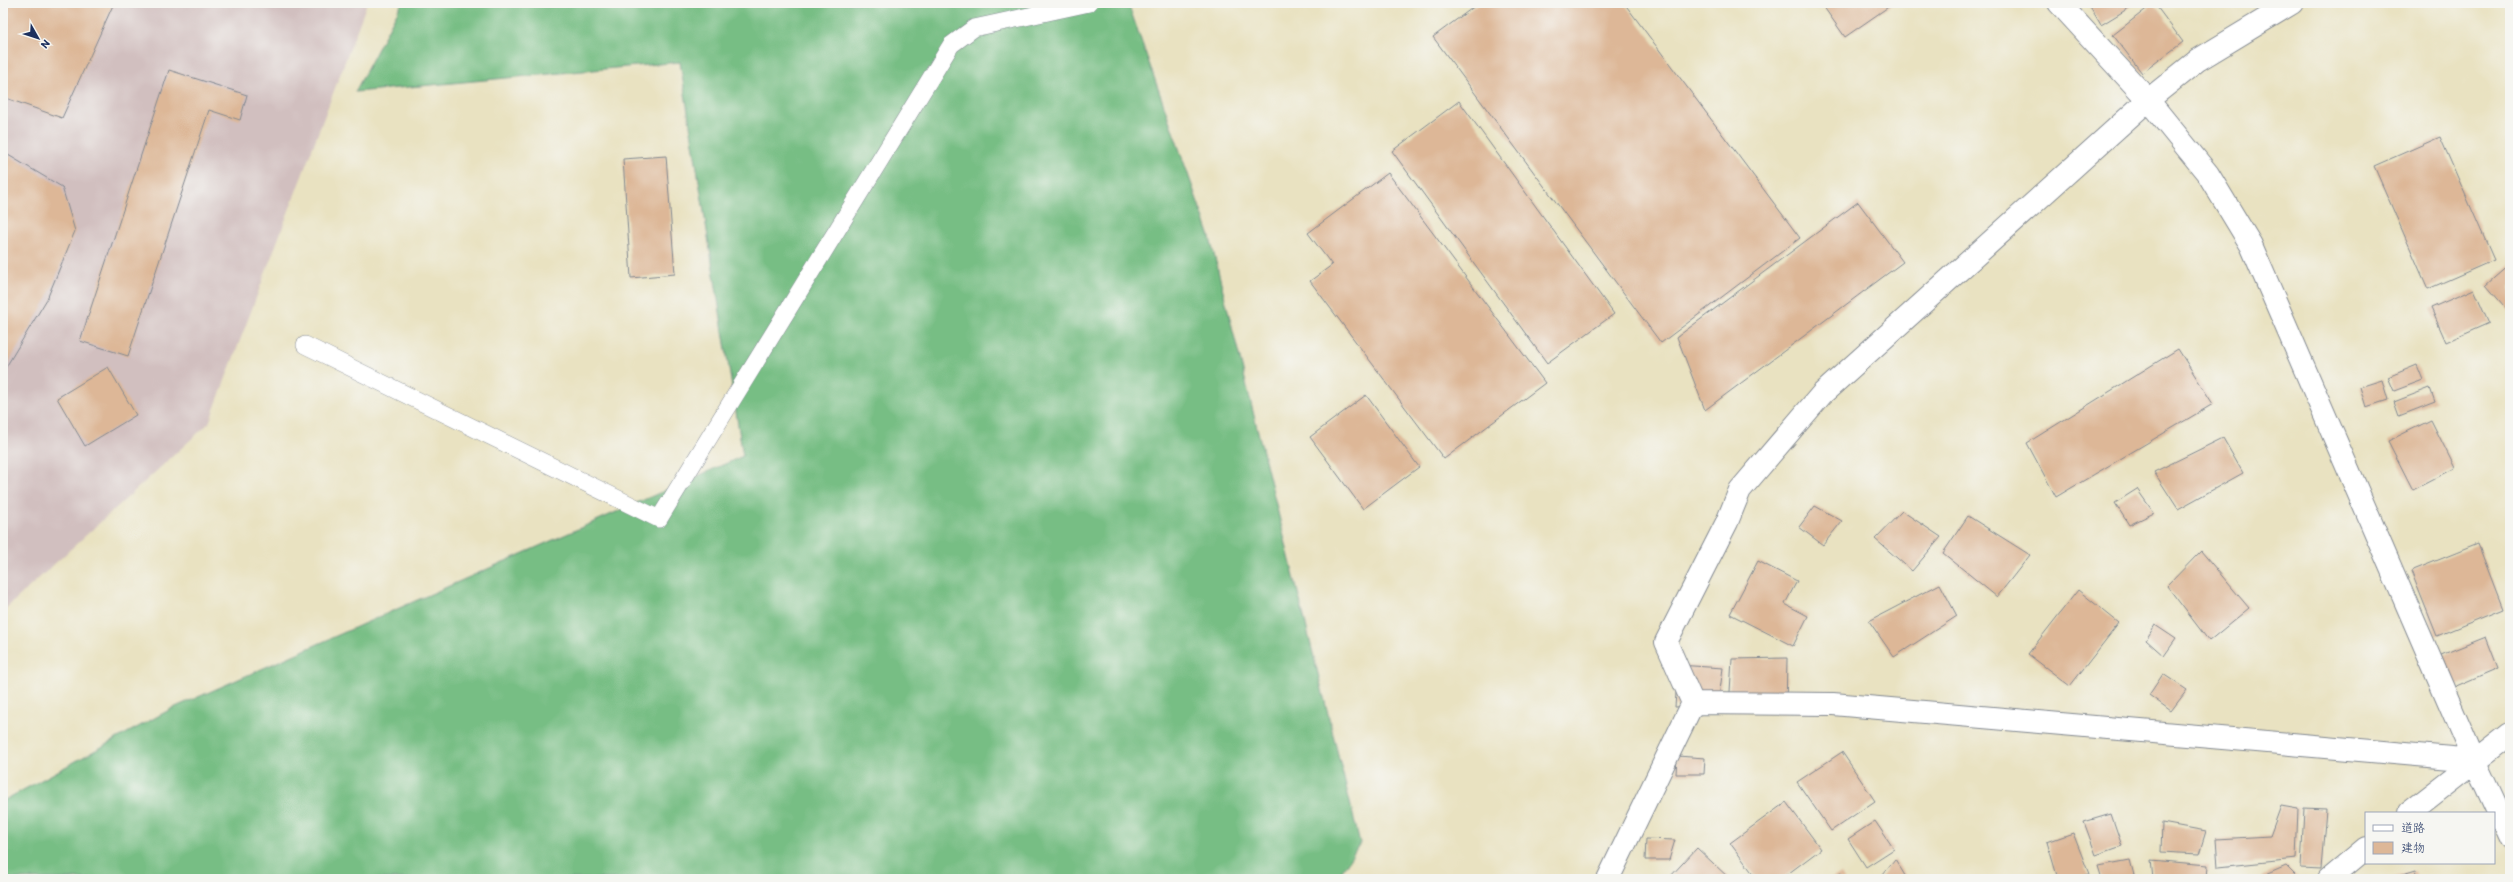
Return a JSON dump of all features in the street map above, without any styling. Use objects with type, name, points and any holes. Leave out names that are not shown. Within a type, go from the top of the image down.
[{"type":"street","points":[[2059,3],[2148,100],[2208,174],[2251,245],[2474,760],[2510,838]]},
{"type":"street","points":[[1608,879],[1693,703],[1666,642],[1727,522],[1740,490],[1822,394],[2148,100],[2198,60],[2292,3]]},
{"type":"street","points":[[1693,703],[1833,704],[2474,760]]},
{"type":"street","points":[[2410,812],[2474,760],[2510,734]]},
{"type":"street","points":[[2336,876],[2365,849]]},
{"type":"lane","points":[[305,345],[659,519],[951,45],[974,28],[1089,3]]},
{"type":"shaded area","points":[[3,3],[367,3],[209,423],[3,611]]},
{"type":"green space","points":[[402,3],[1128,3],[1209,234],[1360,843],[1337,879],[3,879],[3,801],[171,709],[743,456],[680,62],[355,92]]},
{"type":"building","points":[[3,3],[114,3],[62,118],[3,97]]},
{"type":"building","points":[[1479,3],[1624,3],[1800,238],[1661,343],[1433,37]]},
{"type":"building","points":[[1821,3],[1894,3],[1845,37]]},
{"type":"building","points":[[2088,3],[2137,3],[2101,25]]},
{"type":"building","points":[[2154,3],[2183,42],[2142,73],[2113,35]]},
{"type":"building","points":[[169,70],[247,95],[240,120],[209,110],[128,356],[80,341]]},
{"type":"building","points":[[1459,101],[1614,314],[1547,363],[1392,151]]},
{"type":"building","points":[[2440,137],[2494,260],[2428,289],[2374,166]]},
{"type":"building","points":[[3,152],[62,187],[75,231],[47,299],[3,372]]},
{"type":"building","points":[[666,156],[675,274],[631,278],[623,159]]},
{"type":"building","points":[[1388,173],[1545,383],[1444,459],[1310,281],[1332,265],[1308,233]]},
{"type":"building","points":[[1858,202],[1903,262],[1705,410],[1677,337]]},
{"type":"building","points":[[2510,264],[2510,313],[2486,285]]},
{"type":"building","points":[[2474,289],[2489,323],[2446,342],[2431,308]]},
{"type":"building","points":[[2178,349],[2213,404],[2056,497],[2027,443]]},
{"type":"building","points":[[2417,365],[2423,380],[2394,391],[2388,377]]},
{"type":"building","points":[[108,367],[136,415],[85,446],[57,398]]},
{"type":"building","points":[[2382,380],[2388,400],[2366,407],[2360,387]]},
{"type":"building","points":[[2430,388],[2435,402],[2399,416],[2394,402]]},
{"type":"building","points":[[1366,395],[1419,467],[1363,509],[1310,437]]},
{"type":"building","points":[[2431,420],[2455,468],[2413,490],[2388,441]]},
{"type":"building","points":[[2223,438],[2243,473],[2178,509],[2154,472]]},
{"type":"building","points":[[2137,489],[2154,513],[2129,525],[2115,503]]},
{"type":"building","points":[[1815,506],[1842,521],[1823,545],[1799,527]]},
{"type":"building","points":[[1902,511],[1941,537],[1912,571],[1875,539]]},
{"type":"building","points":[[1968,516],[2030,555],[1997,597],[1943,553]]},
{"type":"building","points":[[2478,544],[2503,609],[2437,636],[2411,571]]},
{"type":"building","points":[[2201,551],[2249,608],[2209,641],[2167,586]]},
{"type":"building","points":[[1758,561],[1797,581],[1785,604],[1808,616],[1793,646],[1730,614]]},
{"type":"building","points":[[1940,584],[1957,616],[1894,657],[1869,621]]},
{"type":"building","points":[[2078,590],[2119,623],[2070,686],[2028,654]]},
{"type":"building","points":[[2155,625],[2176,639],[2164,656],[2146,640]]},
{"type":"building","points":[[2486,637],[2498,668],[2454,687],[2441,655]]},
{"type":"building","points":[[1787,658],[1786,711],[1729,708],[1732,659]]},
{"type":"building","points":[[1678,665],[1723,668],[1718,705],[1675,707]]},
{"type":"building","points":[[2163,674],[2187,690],[2171,711],[2149,695]]},
{"type":"building","points":[[1842,752],[1875,801],[1831,831],[1797,782]]},
{"type":"building","points":[[1677,756],[1705,758],[1704,774],[1676,774]]},
{"type":"building","points":[[1786,802],[1821,849],[1781,879],[1757,879],[1730,843]]},
{"type":"building","points":[[2281,806],[2298,809],[2296,859],[2218,867],[2216,839],[2270,836]]},
{"type":"building","points":[[2304,808],[2326,809],[2321,869],[2301,868]]},
{"type":"building","points":[[2111,814],[2122,846],[2096,855],[2084,822]]},
{"type":"building","points":[[1875,821],[1894,849],[1866,867],[1848,839]]},
{"type":"building","points":[[2162,823],[2206,831],[2199,854],[2161,852]]},
{"type":"building","points":[[2073,833],[2089,874],[2070,879],[2058,879],[2047,842]]},
{"type":"building","points":[[1646,839],[1675,840],[1669,860],[1645,860]]},
{"type":"building","points":[[1697,848],[1730,879],[1668,879]]},
{"type":"building","points":[[1895,859],[1907,879],[1879,879]]},
{"type":"building","points":[[2130,860],[2135,879],[2102,879],[2098,866]]},
{"type":"building","points":[[2151,860],[2208,865],[2207,879],[2153,879]]},
{"type":"building","points":[[2286,866],[2299,879],[2256,879]]},
{"type":"building","points":[[2415,871],[2417,879],[2389,879]]},
{"type":"building","points":[[1841,873],[1845,879],[1831,879]]}]
